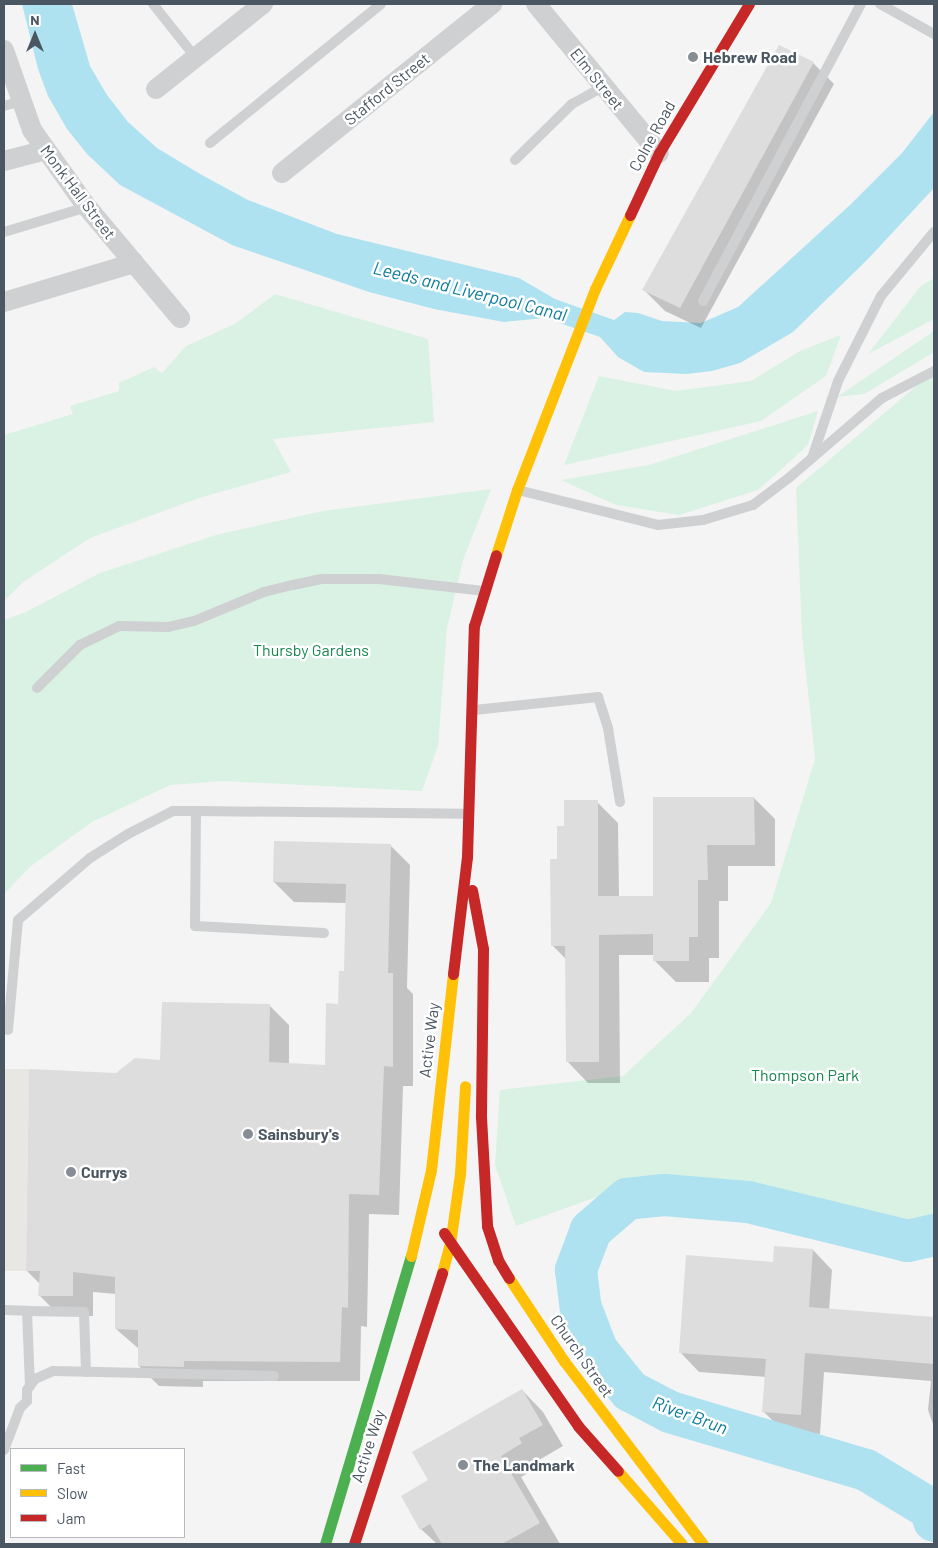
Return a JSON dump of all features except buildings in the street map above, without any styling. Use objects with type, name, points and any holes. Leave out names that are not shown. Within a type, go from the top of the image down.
[{"type":"main road","name":"Colne Road","points":[[467,856],[474,626],[517,490],[595,289],[659,152],[749,4]]},
{"type":"main road","points":[[467,856],[474,905],[470,1012]]},
{"type":"main road","name":"Active Way","points":[[325,1544],[407,1273],[428,1192],[467,856]]},
{"type":"main road","name":"Church Street","points":[[474,905],[483,949],[483,1165],[487,1226],[498,1260],[564,1362],[703,1544]]},
{"type":"main road","name":"Active Way","points":[[354,1544],[436,1295],[450,1244],[460,1174],[466,1070]]},
{"type":"main road","points":[[428,1192],[435,1216],[450,1244],[578,1426],[682,1544]]},
{"type":"main road","points":[[437,1249],[450,1244],[477,1249],[498,1260]]},
{"type":"main road","name":"Active Way","points":[[407,1273],[424,1256]]},
{"type":"street","points":[[156,89],[263,4]]},
{"type":"street","name":"Stafford Street","points":[[282,173],[492,4]]},
{"type":"street","name":"Elm Street","points":[[536,4],[603,87],[659,152]]},
{"type":"street","name":"Monk Hall Street","points":[[4,50],[12,103],[87,207],[180,318]]},
{"type":"street","points":[[4,162],[46,150]]},
{"type":"street","points":[[4,302],[134,263]]},
{"type":"lane","points":[[153,4],[196,58]]},
{"type":"lane","points":[[210,144],[381,4]]},
{"type":"lane","points":[[703,301],[861,4]]},
{"type":"lane","points":[[880,4],[934,34]]},
{"type":"lane","points":[[515,160],[572,104],[603,87]]},
{"type":"lane","points":[[4,232],[87,207]]},
{"type":"lane","points":[[812,459],[849,360],[880,296],[934,232]]},
{"type":"lane","points":[[517,490],[658,524],[703,520],[753,505],[812,459],[882,398],[934,371]]},
{"type":"lane","points":[[37,688],[80,645],[118,626],[168,627],[194,621],[264,592],[293,584],[322,579],[379,579],[485,591]]},
{"type":"lane","points":[[470,710],[598,697],[608,728],[620,802]]},
{"type":"lane","points":[[8,1030],[18,920],[90,858],[128,834],[173,811],[468,814]]},
{"type":"lane","points":[[196,812],[195,926],[324,933]]},
{"type":"lane","points":[[4,1310],[84,1312],[86,1372]]},
{"type":"lane","points":[[4,1450],[20,1408],[27,1402],[30,1386],[27,1310]]},
{"type":"lane","points":[[30,1386],[35,1379],[53,1371],[274,1376]]},
{"type":"shaded area","points":[[4,1069],[29,1069],[26,1271],[4,1271]]},
{"type":"green space","points":[[934,278],[934,319],[868,354],[920,287]]},
{"type":"green space","points":[[275,294],[428,339],[434,422],[273,439],[291,472],[199,498],[90,538],[23,582],[4,601],[4,435],[73,414],[70,406],[119,391],[119,383],[154,367],[162,373],[186,346],[235,324]]},
{"type":"green space","points":[[934,331],[934,352],[864,394],[837,397]]},
{"type":"green space","points":[[841,335],[826,376],[761,421],[564,465],[599,376],[676,391],[751,381],[800,351]]},
{"type":"green space","name":"Thompson Park","points":[[934,371],[934,1218],[885,1223],[720,1189],[630,1185],[516,1226],[495,1165],[500,1090],[623,1076],[691,1013],[771,903],[815,759],[802,634],[796,488]]},
{"type":"green space","points":[[818,411],[808,445],[758,490],[679,515],[616,505],[561,480],[649,465]]},
{"type":"green space","name":"Thursby Gardens","points":[[491,489],[463,560],[447,628],[438,746],[422,791],[223,781],[170,785],[92,822],[31,866],[4,894],[4,620],[26,612],[100,573],[216,535],[323,511]]},
{"type":"water","name":"Leeds and Liverpool Canal","points":[[22,4],[72,4],[90,66],[107,95],[128,122],[157,148],[248,200],[337,234],[519,278],[555,299],[614,320],[625,312],[638,313],[662,321],[701,323],[738,307],[850,205],[902,153],[934,112],[934,188],[868,259],[793,332],[740,363],[712,371],[686,374],[644,372],[618,357],[600,337],[545,318],[504,322],[434,309],[369,292],[232,245],[120,185],[87,154],[67,129],[48,96],[38,69]]},
{"type":"waterway","name":"River Brun","points":[[934,1235],[908,1241],[748,1202],[664,1195],[627,1199],[591,1230],[576,1270],[581,1308],[597,1350],[630,1391],[670,1412],[866,1470],[932,1510],[934,1521]]},
{"type":"traffic: fast","points":[[325,1544],[411,1256]]},
{"type":"traffic: slow","points":[[496,555],[517,490],[595,289],[630,215]]},
{"type":"traffic: slow","points":[[411,1256],[431,1170],[453,974]]},
{"type":"traffic: slow","points":[[442,1273],[450,1244],[460,1174],[465,1086]]},
{"type":"traffic: slow","points":[[509,1278],[564,1361],[703,1544]]},
{"type":"traffic: slow","points":[[618,1471],[682,1544]]},
{"type":"traffic: jam","points":[[630,215],[659,153],[749,4]]},
{"type":"traffic: jam","points":[[453,974],[467,857],[474,626],[496,555]]},
{"type":"traffic: jam","points":[[472,890],[483,949],[481,1117],[487,1226],[498,1260],[509,1278]]},
{"type":"traffic: jam","points":[[444,1233],[578,1426],[618,1471]]},
{"type":"traffic: jam","points":[[354,1544],[442,1273]]},
{"type":"place","name":"Hebrew Road","points":[[693,57]]},
{"type":"place","name":"Sainsbury's","points":[[248,1134]]},
{"type":"place","name":"Currys","points":[[71,1172]]},
{"type":"place","name":"The Landmark","points":[[463,1465]]}]
